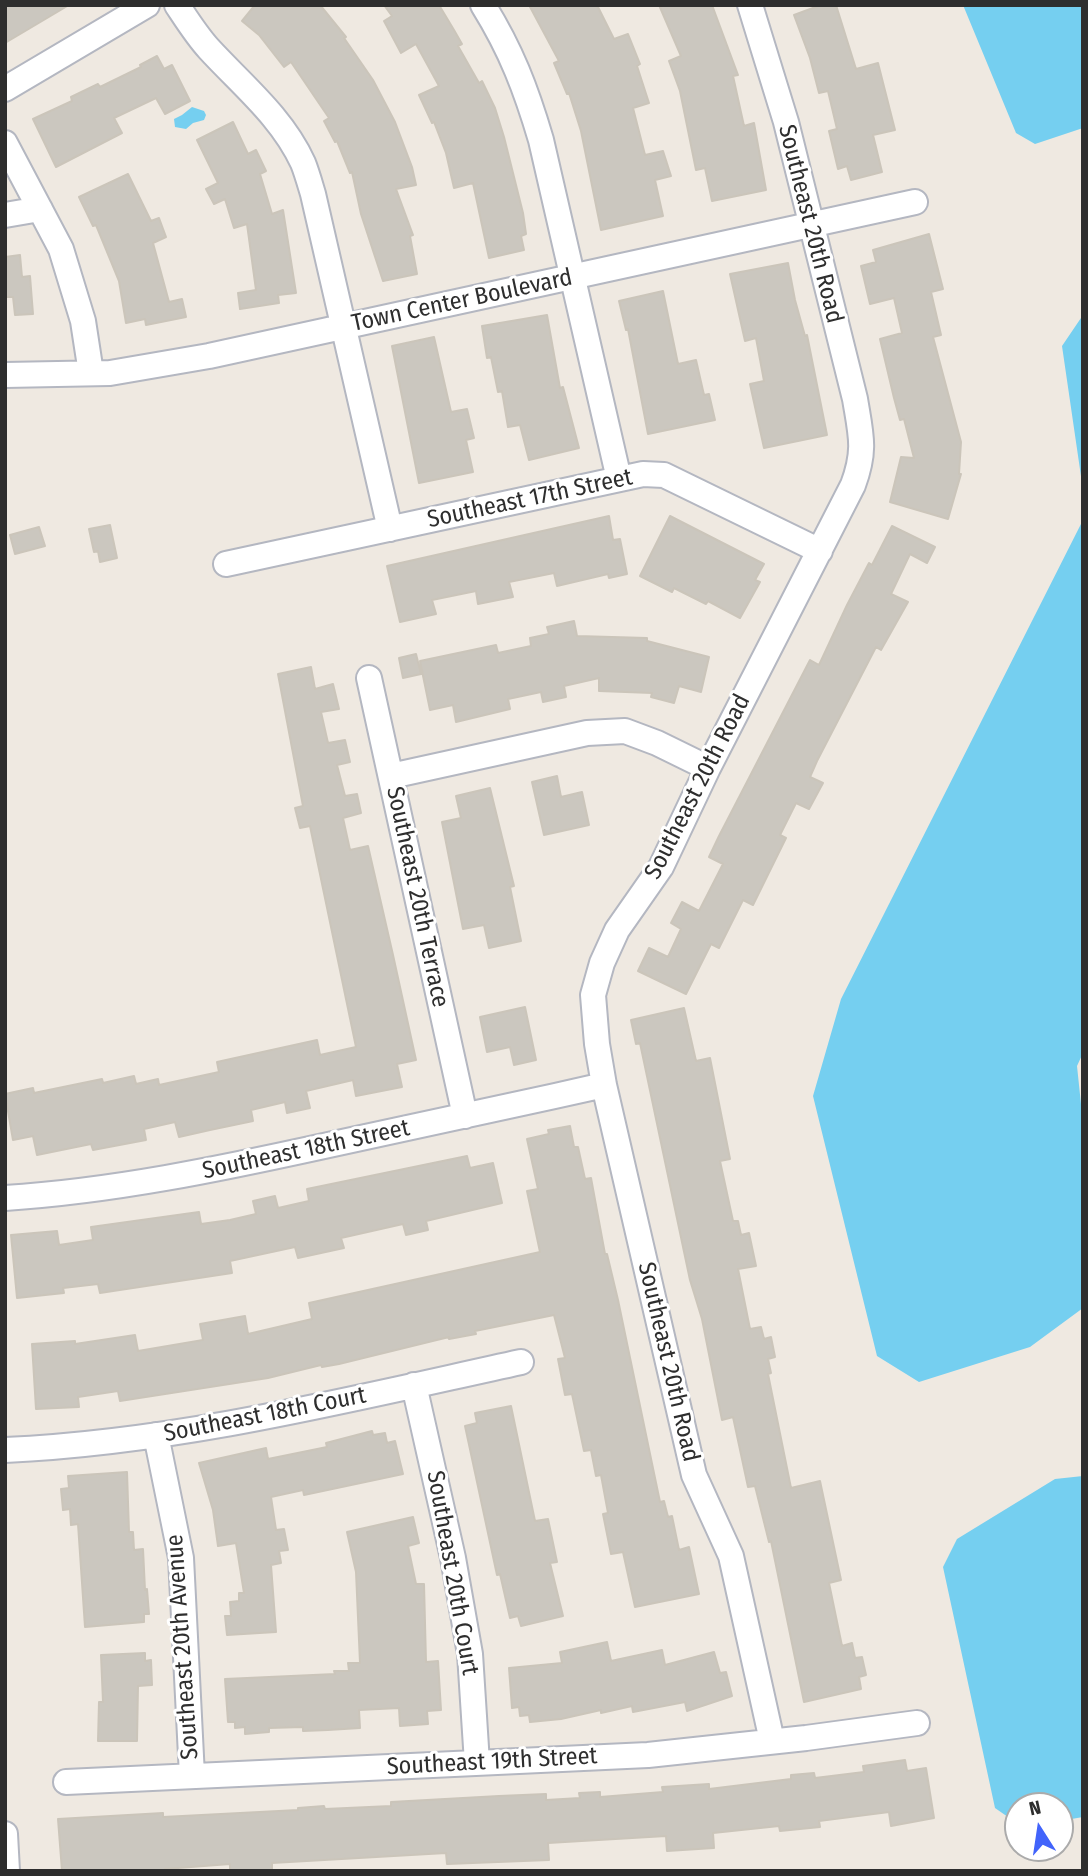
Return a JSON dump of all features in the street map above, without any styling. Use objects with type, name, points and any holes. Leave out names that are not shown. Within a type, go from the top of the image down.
[{"type":"street","points":[[5,89],[147,5]]},
{"type":"street","points":[[177,5],[208,48],[249,88],[274,118],[292,142],[303,164],[313,194],[390,528]]},
{"type":"street","points":[[482,5],[510,52],[525,87],[541,140],[619,480]]},
{"type":"street","name":"Southeast 20th Road","points":[[750,5],[786,122],[855,399],[862,440],[861,463],[853,485],[708,768],[661,867],[617,930],[602,963],[593,995],[604,1085],[694,1475],[731,1556],[772,1741]]},
{"type":"street","points":[[5,143],[61,249],[83,321],[91,373]]},
{"type":"street","name":"Town Center Boulevard","points":[[5,375],[110,373],[209,356],[915,202]]},
{"type":"street","points":[[5,215],[40,209]]},
{"type":"street","name":"Southeast 17th Street","points":[[226,564],[643,474],[664,475],[820,551]]},
{"type":"street","name":"Southeast 20th Terrace","points":[[369,678],[465,1116]]},
{"type":"street","points":[[391,776],[587,733],[625,731],[708,768]]},
{"type":"street","name":"Southeast 18th Street","points":[[5,1198],[78,1191],[217,1170],[604,1085]]},
{"type":"street","name":"Southeast 18th Court","points":[[5,1450],[156,1436],[521,1362]]},
{"type":"street","name":"Southeast 20th Court","points":[[414,1385],[453,1558],[470,1654],[477,1763]]},
{"type":"street","name":"Southeast 20th Avenue","points":[[156,1436],[181,1558],[192,1776]]},
{"type":"street","name":"Southeast 19th Street","points":[[66,1782],[648,1755],[917,1723]]},
{"type":"street","points":[[5,1834],[7,1871]]},
{"type":"water","points":[[963,5],[1083,5],[1083,128],[1035,144],[1016,133]]},
{"type":"water","points":[[192,107],[204,111],[204,120],[193,123],[186,129],[175,127],[174,119]]},
{"type":"water","points":[[1083,315],[1083,490],[1062,346]]},
{"type":"water","points":[[1083,520],[1083,1053],[1077,1066],[1083,1123],[1083,1308],[1030,1347],[919,1382],[877,1356],[813,1096],[841,999]]},
{"type":"water","points":[[1083,1476],[1083,1817],[1074,1819],[1074,1792],[1004,1792],[1004,1814],[995,1808],[943,1567],[957,1539],[1055,1479]]},
{"type":"building","points":[[5,5],[69,5],[5,43]]},
{"type":"building","points":[[255,5],[320,5],[346,37],[344,38],[373,80],[395,122],[412,167],[416,185],[396,189],[413,235],[410,236],[417,274],[383,281],[361,214],[352,172],[350,173],[337,141],[335,142],[324,121],[329,118],[291,62],[284,67],[259,35],[242,21]]},
{"type":"building","points":[[384,5],[439,5],[462,44],[458,46],[479,83],[482,81],[495,108],[504,137],[523,213],[526,234],[521,236],[524,250],[489,258],[473,183],[454,188],[446,153],[434,122],[432,123],[419,95],[439,86],[416,44],[401,53],[384,21],[392,16]]},
{"type":"building","points":[[529,5],[597,5],[614,39],[628,34],[640,64],[637,66],[649,103],[633,108],[645,155],[663,151],[671,176],[655,180],[663,216],[601,230],[581,131],[569,93],[567,94],[554,63],[559,61]]},
{"type":"building","points":[[659,5],[712,5],[738,75],[733,76],[744,126],[754,123],[766,190],[712,201],[705,168],[696,170],[680,91],[669,61],[681,56]]},
{"type":"building","points":[[821,5],[836,5],[856,69],[878,63],[895,130],[873,135],[882,172],[851,180],[847,166],[838,169],[829,131],[837,129],[828,91],[819,93],[810,58],[794,15]]},
{"type":"building","points":[[157,56],[164,69],[172,65],[190,101],[165,114],[156,98],[114,118],[122,133],[56,167],[33,119],[72,101],[71,97],[98,84],[100,87],[141,67],[140,65]]},
{"type":"building","points":[[233,122],[248,154],[256,150],[266,171],[260,174],[272,214],[283,210],[296,293],[278,295],[279,303],[240,309],[238,293],[256,290],[247,224],[234,228],[225,199],[214,204],[206,189],[218,183],[197,140]]},
{"type":"building","points":[[128,174],[151,221],[159,218],[166,237],[153,243],[169,302],[182,299],[186,317],[146,325],[145,319],[126,323],[119,281],[96,225],[93,226],[79,197]]},
{"type":"building","points":[[929,234],[943,289],[931,292],[941,335],[933,337],[961,442],[961,474],[948,519],[890,502],[901,457],[914,458],[904,419],[900,420],[880,339],[902,333],[894,298],[870,304],[861,266],[876,262],[873,250]]},
{"type":"building","points":[[20,255],[22,277],[30,276],[33,314],[15,315],[13,297],[5,297],[5,257]]},
{"type":"building","points":[[788,263],[795,300],[805,336],[807,335],[827,435],[764,448],[750,384],[764,381],[756,338],[745,341],[730,274]]},
{"type":"building","points":[[663,291],[678,364],[696,360],[704,395],[709,394],[715,420],[648,434],[628,329],[626,330],[619,301]]},
{"type":"building","points":[[547,315],[560,388],[563,387],[579,448],[529,460],[520,425],[508,427],[502,391],[498,392],[491,357],[487,358],[482,326]]},
{"type":"building","points":[[434,337],[451,412],[467,409],[474,438],[466,440],[473,472],[419,483],[392,346]]},
{"type":"building","points":[[609,516],[613,540],[620,539],[627,574],[609,578],[608,574],[557,586],[554,573],[509,582],[513,597],[478,604],[476,591],[432,600],[436,614],[400,622],[387,566]]},
{"type":"building","points":[[670,516],[764,564],[755,580],[760,582],[740,618],[708,601],[706,604],[674,588],[672,592],[640,576]]},
{"type":"building","points":[[110,525],[117,558],[100,562],[98,551],[94,552],[89,529]]},
{"type":"building","points":[[892,526],[935,547],[927,563],[910,554],[891,594],[908,602],[881,650],[876,647],[817,761],[810,777],[823,783],[809,809],[796,803],[780,835],[786,838],[753,905],[743,900],[719,948],[711,944],[686,994],[638,971],[649,948],[668,957],[681,929],[671,923],[682,902],[699,911],[723,864],[709,857],[719,836],[810,660],[819,665],[869,563],[872,565]]},
{"type":"building","points":[[39,527],[45,546],[15,554],[10,535]]},
{"type":"building","points":[[574,621],[577,636],[647,638],[647,641],[709,657],[701,692],[679,686],[674,703],[651,697],[652,693],[599,691],[599,678],[564,686],[566,697],[543,702],[541,692],[508,699],[510,709],[456,722],[453,705],[430,710],[420,661],[496,645],[498,653],[531,646],[530,638],[549,634],[547,627]]},
{"type":"building","points":[[416,654],[421,674],[403,678],[399,658]]},
{"type":"building","points":[[311,667],[315,689],[333,684],[339,709],[321,712],[328,743],[345,740],[350,762],[337,765],[345,796],[357,794],[361,813],[343,818],[350,850],[368,846],[416,1060],[397,1064],[402,1087],[356,1096],[353,1080],[306,1091],[310,1108],[287,1113],[285,1102],[251,1110],[253,1121],[179,1137],[175,1122],[144,1129],[146,1140],[93,1150],[91,1144],[37,1155],[33,1136],[13,1140],[5,1094],[33,1088],[34,1093],[102,1079],[103,1083],[134,1076],[136,1084],[158,1079],[159,1085],[219,1072],[217,1062],[317,1040],[320,1055],[356,1047],[310,826],[300,828],[295,808],[303,806],[278,674]]},
{"type":"building","points":[[557,776],[561,797],[582,792],[589,825],[544,835],[532,782]]},
{"type":"building","points":[[490,788],[514,886],[510,887],[521,941],[489,948],[484,925],[463,929],[442,822],[461,818],[456,796]]},
{"type":"building","points":[[525,1007],[536,1060],[514,1065],[510,1047],[487,1052],[480,1017]]},
{"type":"building","points":[[684,1008],[696,1061],[710,1058],[730,1159],[720,1161],[733,1221],[738,1221],[741,1235],[749,1233],[756,1266],[738,1269],[750,1329],[761,1327],[764,1339],[771,1337],[775,1357],[768,1359],[771,1373],[768,1374],[791,1488],[820,1481],[841,1580],[829,1583],[842,1646],[852,1643],[855,1658],[862,1657],[866,1675],[859,1677],[861,1689],[804,1702],[771,1541],[769,1542],[755,1486],[748,1487],[733,1417],[722,1420],[640,1043],[636,1044],[631,1020]]},
{"type":"building","points":[[570,1126],[585,1179],[591,1178],[605,1254],[618,1300],[660,1502],[664,1501],[668,1517],[672,1516],[679,1550],[689,1547],[699,1594],[635,1607],[623,1552],[611,1554],[603,1514],[608,1513],[601,1475],[596,1476],[591,1450],[584,1451],[572,1394],[565,1395],[558,1359],[565,1358],[554,1315],[268,1378],[120,1401],[118,1391],[78,1397],[79,1407],[36,1409],[32,1344],[75,1341],[75,1344],[135,1335],[138,1351],[203,1340],[200,1324],[245,1316],[248,1334],[312,1319],[309,1303],[540,1252],[527,1191],[538,1189],[527,1139],[549,1134],[548,1130]]},
{"type":"building","points":[[467,1156],[470,1168],[493,1163],[502,1203],[426,1221],[428,1230],[406,1235],[403,1224],[341,1238],[344,1248],[298,1258],[295,1247],[230,1261],[232,1273],[100,1293],[98,1284],[63,1288],[64,1293],[17,1298],[11,1235],[57,1231],[59,1245],[93,1240],[91,1227],[199,1212],[201,1224],[230,1220],[256,1214],[253,1201],[275,1196],[278,1208],[309,1201],[307,1189]]},
{"type":"building","points":[[511,1406],[535,1521],[548,1519],[557,1562],[550,1563],[563,1616],[521,1626],[518,1616],[510,1618],[500,1574],[497,1575],[465,1426],[477,1423],[475,1413]]},
{"type":"building","points":[[372,1431],[373,1435],[385,1433],[387,1443],[395,1441],[403,1474],[304,1495],[303,1490],[271,1497],[276,1530],[284,1529],[288,1550],[279,1551],[281,1563],[271,1565],[276,1632],[227,1635],[225,1616],[231,1616],[230,1602],[239,1601],[239,1593],[244,1593],[236,1543],[218,1546],[213,1510],[199,1463],[266,1448],[268,1459],[327,1447],[326,1443]]},
{"type":"building","points":[[127,1472],[129,1532],[133,1532],[134,1550],[143,1549],[149,1614],[144,1614],[144,1622],[85,1627],[78,1524],[71,1525],[70,1509],[63,1510],[61,1489],[69,1488],[68,1476]]},
{"type":"building","points":[[413,1517],[419,1543],[408,1546],[416,1584],[424,1584],[426,1662],[438,1661],[441,1710],[427,1711],[428,1724],[400,1726],[399,1708],[359,1710],[360,1728],[303,1731],[303,1727],[269,1728],[269,1732],[245,1734],[245,1727],[235,1728],[235,1722],[228,1722],[225,1679],[335,1674],[334,1671],[349,1671],[348,1663],[360,1663],[356,1572],[347,1532]]},
{"type":"building","points":[[607,1642],[611,1661],[662,1650],[665,1665],[714,1652],[720,1673],[726,1672],[732,1696],[687,1711],[685,1702],[633,1712],[632,1706],[601,1713],[601,1710],[561,1719],[530,1722],[529,1715],[520,1716],[519,1707],[512,1708],[509,1668],[562,1663],[560,1652]]},
{"type":"building","points":[[145,1653],[145,1661],[151,1660],[152,1685],[138,1686],[137,1741],[98,1741],[99,1702],[103,1702],[101,1655]]},
{"type":"building","points":[[905,1760],[907,1771],[926,1768],[934,1818],[891,1826],[889,1812],[819,1821],[820,1827],[780,1831],[779,1826],[713,1833],[714,1848],[667,1851],[666,1836],[548,1843],[549,1860],[447,1864],[446,1853],[272,1863],[272,1871],[230,1871],[230,1864],[165,1871],[62,1871],[58,1819],[163,1813],[163,1817],[298,1810],[324,1806],[325,1809],[391,1806],[391,1802],[546,1794],[546,1800],[580,1798],[579,1793],[600,1792],[600,1797],[663,1792],[662,1787],[709,1784],[709,1789],[791,1779],[791,1775],[814,1773],[815,1778],[864,1772],[863,1766]]}]
